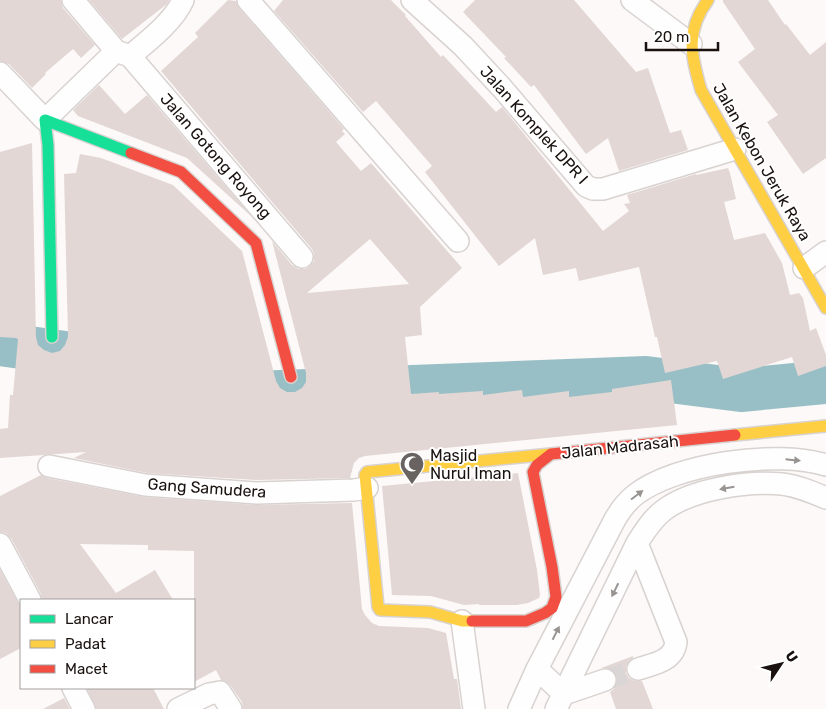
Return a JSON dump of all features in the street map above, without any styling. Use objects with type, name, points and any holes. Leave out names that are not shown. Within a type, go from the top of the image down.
[{"type":"street","points":[[73,0],[123,53]]},
{"type":"street","points":[[45,120],[123,53],[148,42],[173,15],[183,0]]},
{"type":"street","points":[[248,0],[458,241]]},
{"type":"street","name":"Jalan Komplek DPR I","points":[[412,0],[463,46],[502,88],[586,186],[593,190],[603,190],[734,149]]},
{"type":"street","points":[[632,0],[691,44]]},
{"type":"street","name":"Jalan Kebon Jeruk Raya","points":[[708,0],[691,31],[693,66],[701,90],[826,308]]},
{"type":"street","name":"Jalan Gotong Royong","points":[[123,53],[302,257]]},
{"type":"street","points":[[0,73],[45,120],[182,172],[256,243],[291,377]]},
{"type":"street","points":[[45,120],[48,146],[52,337]]},
{"type":"street","points":[[804,268],[826,252]]},
{"type":"street","name":"Jalan Madrasah","points":[[462,621],[526,621],[552,608],[556,597],[555,589],[533,472],[537,465],[551,454],[826,426]]},
{"type":"street","points":[[474,709],[462,621],[430,612],[380,610],[378,607],[365,475],[370,471],[551,454]]},
{"type":"street","points":[[520,709],[537,669],[612,524],[622,507],[635,495],[654,483],[685,471],[720,464],[782,458],[826,465]]},
{"type":"street","name":"Gang Samudera","points":[[49,466],[145,485],[257,493],[367,488]]},
{"type":"street","points":[[560,702],[637,543],[649,525],[664,510],[687,497],[748,485],[782,484],[808,490],[826,498]]},
{"type":"street","points":[[637,543],[676,642],[675,649],[671,655],[663,661],[638,670]]},
{"type":"street","points":[[0,544],[29,599]]},
{"type":"street","points":[[537,669],[560,702]]},
{"type":"street","points":[[560,702],[605,680]]},
{"type":"street","points":[[74,689],[84,709]]},
{"type":"street","points":[[178,709],[209,694],[220,692],[231,709]]},
{"type":"building","points":[[0,0],[61,0],[63,8],[95,45],[81,58],[73,49],[45,73],[32,88],[9,64],[0,61]]},
{"type":"building","points":[[89,0],[169,0],[167,4],[122,39]]},
{"type":"building","points":[[228,0],[236,1],[239,8],[344,129],[342,131],[345,134],[336,142],[361,171],[371,163],[462,268],[420,307],[422,335],[405,337],[411,394],[483,391],[483,395],[522,390],[523,397],[569,391],[569,397],[612,392],[612,389],[671,380],[677,425],[365,456],[359,458],[354,463],[350,478],[257,480],[147,473],[74,458],[86,452],[0,458],[0,429],[8,428],[10,395],[13,395],[18,339],[0,337],[0,152],[32,143],[36,337],[38,345],[52,353],[60,351],[68,337],[64,174],[76,173],[80,154],[101,158],[173,185],[242,251],[276,381],[280,388],[287,392],[295,392],[302,388],[306,382],[306,373],[272,241],[292,265],[298,269],[305,269],[310,266],[314,261],[314,254],[312,249],[161,71],[198,37],[195,33]],"holes":[[[370,239],[409,284],[307,293]]]},
{"type":"building","points":[[283,0],[391,0],[441,57],[443,55],[496,112],[502,107],[603,231],[629,211],[624,204],[630,203],[627,195],[696,174],[728,168],[736,199],[724,202],[734,240],[765,233],[782,263],[790,295],[799,293],[803,298],[810,331],[816,328],[826,355],[826,366],[798,376],[792,357],[723,379],[717,361],[665,373],[639,267],[579,281],[576,268],[543,275],[535,238],[499,266],[425,172],[432,166],[376,101],[363,112],[274,11]]},
{"type":"building","points":[[475,0],[574,0],[636,72],[648,68],[670,133],[681,130],[688,150],[619,171],[608,138],[586,154],[534,85],[531,87],[504,58],[506,57],[463,12]]},
{"type":"building","points":[[723,0],[768,0],[785,25],[810,55],[826,42],[826,158],[803,174],[767,122],[778,115],[738,62],[755,49]]},
{"type":"building","points":[[99,85],[125,114],[147,95],[252,217],[187,158],[78,116],[73,110]]},
{"type":"building","points":[[518,473],[537,570],[539,598],[517,605],[464,605],[431,596],[392,595],[382,486]]},
{"type":"building","points":[[41,475],[47,478],[144,497],[256,505],[352,503],[362,609],[365,615],[372,623],[379,626],[428,628],[446,633],[454,679],[457,679],[461,709],[243,709],[242,702],[230,685],[221,680],[216,670],[195,681],[194,551],[148,550],[148,545],[80,544],[116,593],[155,570],[172,599],[42,599],[41,594],[11,538],[6,533],[0,532],[0,496]]},
{"type":"building","points":[[0,570],[20,606],[20,649],[0,659]]},
{"type":"building","points":[[633,656],[626,666],[626,673],[629,678],[635,681],[642,681],[653,709],[616,709],[610,692],[617,683],[617,676],[614,671],[608,668],[601,668]]},
{"type":"building","points":[[87,689],[154,689],[164,709],[96,709]]},
{"type":"building","points":[[64,698],[70,709],[43,709]]},
{"type":"waterway","points":[[0,344],[94,357],[114,364]]},
{"type":"waterway","points":[[227,394],[646,378],[741,390],[826,382]]},
{"type":"tunnel","points":[[605,680],[638,669]]},
{"type":"traffic: fast","points":[[52,337],[48,145],[45,120],[131,153]]},
{"type":"traffic: slow","points":[[708,0],[696,22],[692,44],[701,90],[826,308]]},
{"type":"traffic: slow","points":[[735,435],[826,426]]},
{"type":"traffic: slow","points":[[472,621],[462,621],[430,612],[380,610],[378,607],[365,475],[367,472],[551,454]]},
{"type":"traffic: jam","points":[[131,153],[181,172],[256,243],[291,377]]},
{"type":"traffic: jam","points":[[472,621],[526,621],[552,608],[556,597],[552,567],[533,472],[537,465],[551,454],[735,435]]},
{"type":"place","name":"Masjid Nurul Iman","points":[[412,485]]}]
